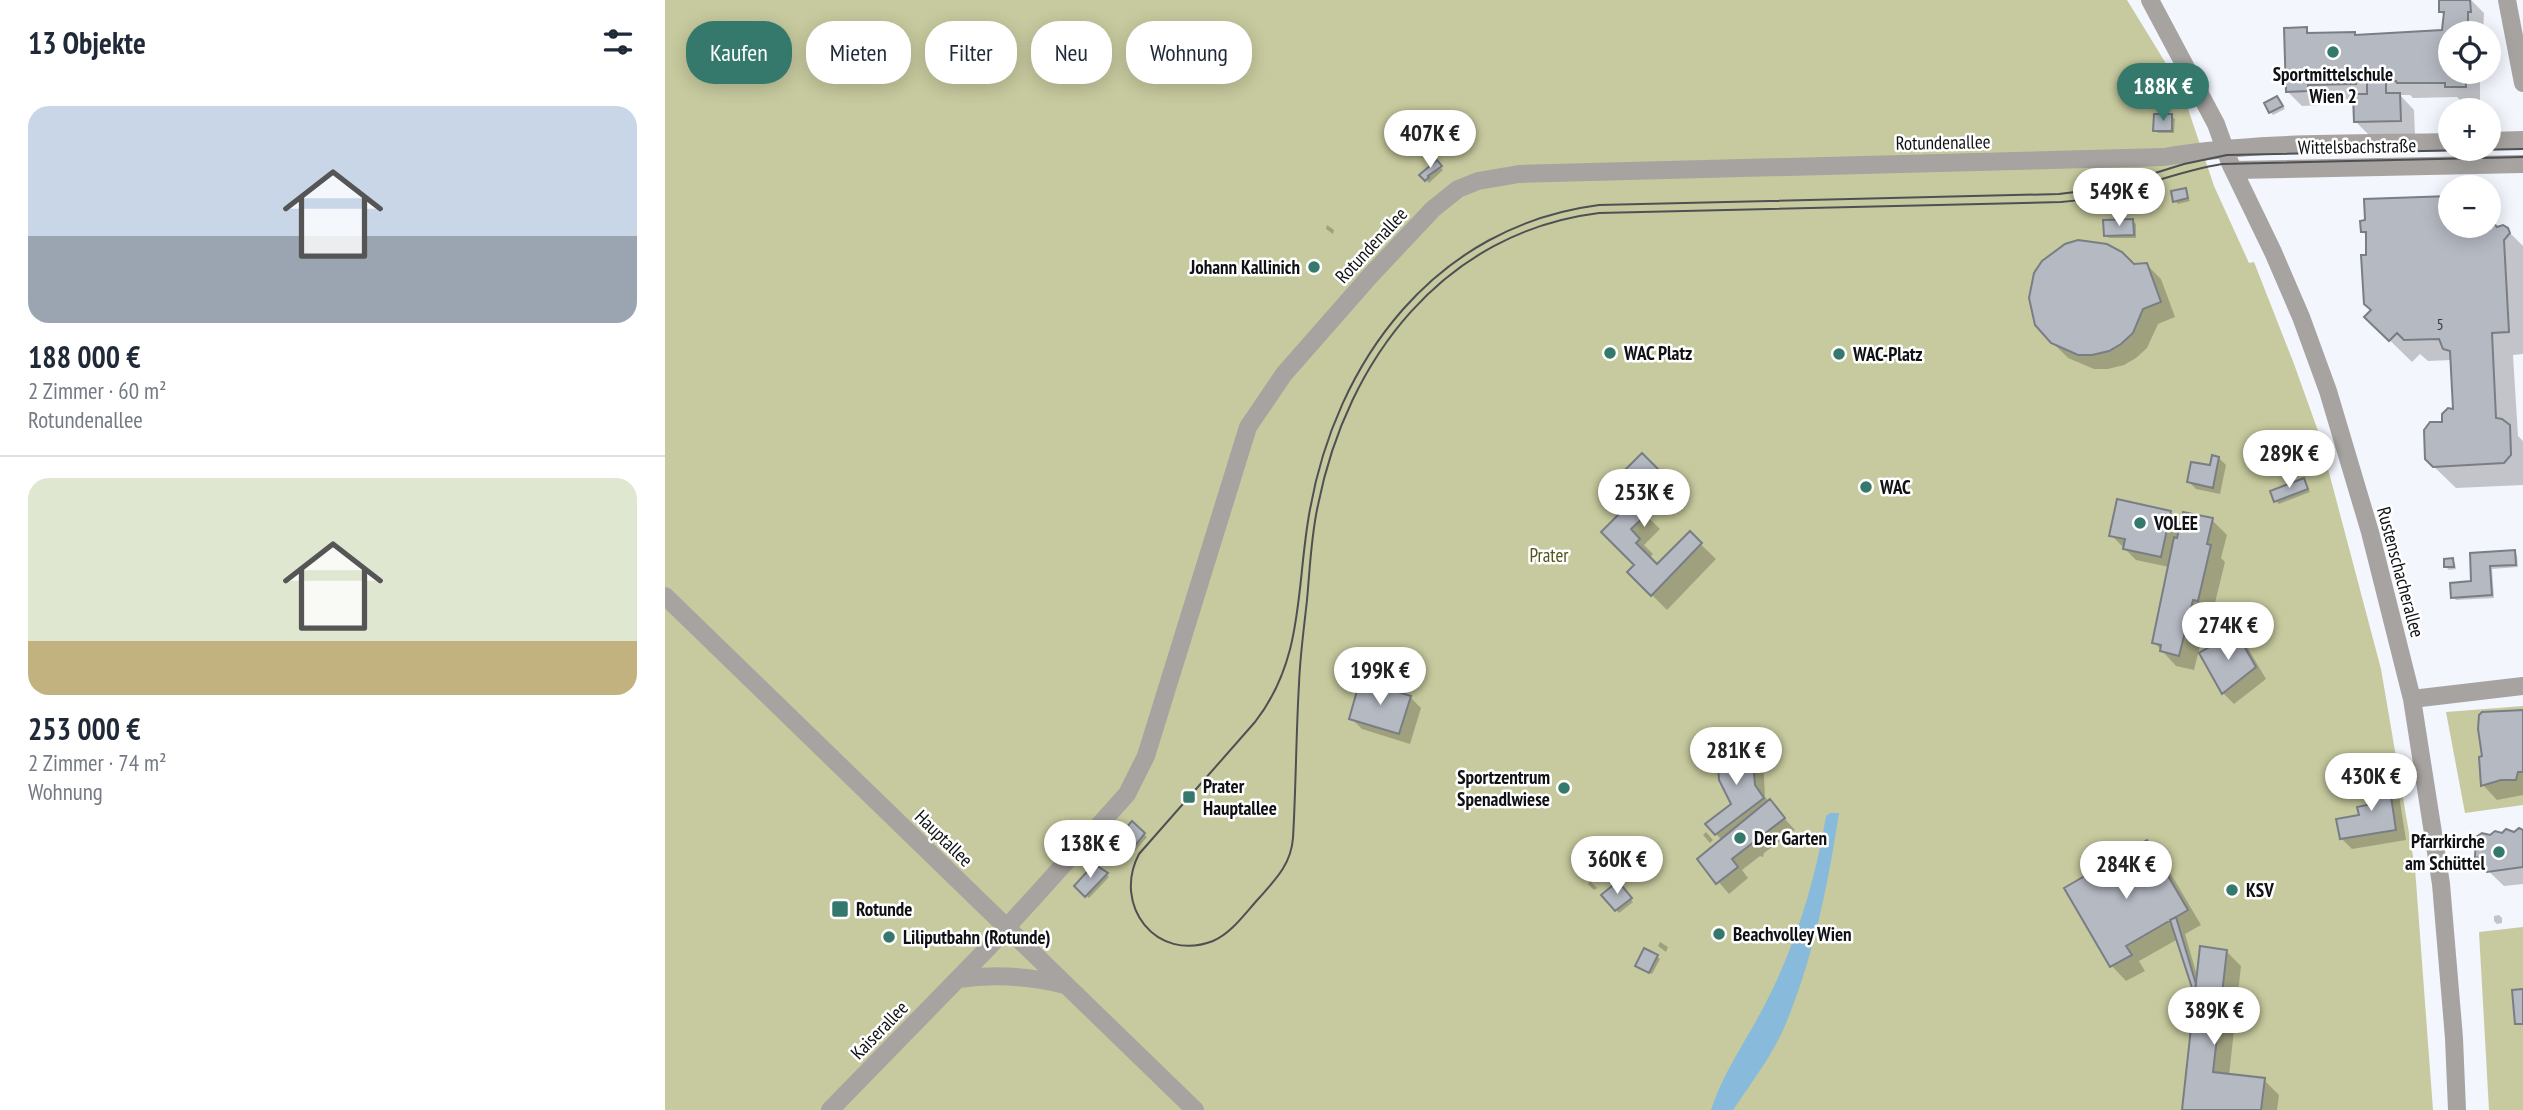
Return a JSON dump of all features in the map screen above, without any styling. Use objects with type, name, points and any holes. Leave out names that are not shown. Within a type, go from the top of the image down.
[{"type":"street","name":"Rustenschacherallee","points":[[2150,0],[2216,124],[2224,148],[2273,252],[2315,352],[2370,532],[2412,699],[2441,884],[2457,1110]]},
{"type":"street","points":[[2508,0],[2523,83]]},
{"type":"street","points":[[2501,141],[2523,140]]},
{"type":"street","name":"Wittelsbachstraße","points":[[2224,148],[2438,142]]},
{"type":"street","name":"Rotundenallee","points":[[1007,928],[1127,793],[1146,756],[1248,427],[1284,374],[1370,276],[1433,209],[1458,189],[1478,181],[1519,174],[2164,158],[2224,148]]},
{"type":"street","name":"Wittelsbachstraße","points":[[2234,170],[2523,164]]},
{"type":"street","name":"Hauptallee","points":[[665,596],[1195,1110]]},
{"type":"street","points":[[2412,699],[2523,686]]},
{"type":"street","name":"Kaiserallee","points":[[830,1110],[1007,928]]},
{"type":"street","points":[[958,979],[984,975],[1007,976],[1043,979],[1066,985]]},
{"type":"green space","name":"Prater","points":[[665,0],[2127,0],[2181,88],[2214,186],[2249,263],[2254,262],[2318,431],[2381,669],[2415,868],[2433,1110],[665,1110]]},
{"type":"green space","points":[[2523,706],[2523,805],[2465,813],[2446,712]]},
{"type":"green space","points":[[2523,927],[2523,1110],[2489,1110],[2479,932]]},
{"type":"water","points":[[1839,813],[1830,867],[1811,949],[1784,1028],[1767,1060],[1733,1110],[1711,1110],[1728,1071],[1784,964],[1802,916],[1826,816]]},
{"type":"building","points":[[2439,0],[2470,0],[2471,12],[2468,12],[2468,21],[2443,21],[2444,12],[2439,12]]},
{"type":"building","points":[[2307,27],[2307,33],[2355,32],[2355,35],[2438,30],[2438,83],[2386,81],[2386,93],[2400,93],[2401,121],[2354,122],[2353,94],[2367,94],[2367,81],[2356,84],[2308,85],[2308,91],[2286,92],[2284,28]]},
{"type":"building","points":[[2445,84],[2466,84],[2466,87],[2445,87]]},
{"type":"building","points":[[2277,96],[2283,106],[2269,113],[2264,103]]},
{"type":"building","points":[[2154,114],[2172,114],[2172,131],[2153,131]]},
{"type":"building","points":[[1437,160],[1442,166],[1425,181],[1419,175]]},
{"type":"building","points":[[2186,188],[2188,198],[2173,202],[2171,191]]},
{"type":"building","points":[[2438,196],[2438,238],[2501,238],[2501,226],[2508,228],[2510,233],[2504,240],[2509,332],[2492,333],[2496,418],[2510,425],[2511,455],[2504,463],[2433,467],[2425,459],[2424,430],[2430,422],[2442,422],[2442,414],[2448,408],[2453,409],[2450,351],[2443,349],[2439,339],[2404,340],[2397,333],[2389,341],[2364,317],[2371,310],[2364,304],[2361,255],[2366,255],[2366,232],[2361,232],[2360,221],[2365,220],[2364,199]]},
{"type":"building","points":[[2133,219],[2134,235],[2104,236],[2103,220]]},
{"type":"building","points":[[2078,240],[2107,244],[2122,252],[2134,264],[2147,263],[2161,302],[2143,309],[2133,333],[2121,344],[2109,351],[2092,355],[2078,355],[2051,343],[2035,325],[2029,298],[2034,273],[2042,261],[2065,244]]},
{"type":"building","points":[[1642,453],[1670,481],[1658,493],[1642,478],[1626,493],[1647,514],[1631,529],[1640,539],[1636,543],[1657,564],[1690,531],[1702,543],[1651,596],[1627,572],[1634,565],[1601,532],[1626,507],[1607,488]]},
{"type":"building","points":[[2212,455],[2219,457],[2213,488],[2187,482],[2191,462],[2210,465]]},
{"type":"building","points":[[2304,478],[2308,489],[2274,502],[2270,491]]},
{"type":"building","name":"VOLEE","points":[[2117,499],[2171,511],[2161,557],[2123,549],[2125,539],[2109,536]]},
{"type":"building","points":[[2183,512],[2213,518],[2207,544],[2211,545],[2198,601],[2193,600],[2179,656],[2160,651],[2161,645],[2152,643],[2174,537],[2177,538]]},
{"type":"building","points":[[2515,550],[2516,565],[2490,566],[2492,595],[2451,598],[2450,583],[2471,581],[2470,553]]},
{"type":"building","points":[[2453,558],[2454,567],[2444,567],[2444,559]]},
{"type":"building","points":[[2236,632],[2256,667],[2222,694],[2199,653]]},
{"type":"building","points":[[1360,680],[1411,696],[1399,734],[1349,719]]},
{"type":"building","points":[[2523,710],[2523,772],[2518,772],[2516,780],[2501,780],[2481,786],[2479,715],[2482,712]]},
{"type":"building","points":[[1725,746],[1752,746],[1755,785],[1764,798],[1715,835],[1705,824],[1731,804],[1719,780],[1718,767],[1726,767]]},
{"type":"building","points":[[2388,776],[2396,830],[2340,839],[2336,819],[2359,815],[2357,807],[2372,804],[2368,779]]},
{"type":"building","name":"Der Garten","points":[[1770,799],[1785,818],[1732,859],[1738,867],[1716,884],[1697,859]]},
{"type":"building","points":[[1132,821],[1145,833],[1129,853],[1124,849],[1118,857],[1108,849]]},
{"type":"building","name":"Pfarrkirche am Schüttel","points":[[2519,828],[2523,830],[2523,867],[2487,872],[2486,868],[2480,865],[2479,858],[2475,857],[2476,837],[2482,833],[2490,835],[2495,831],[2502,833],[2506,829],[2514,832]]},
{"type":"building","points":[[2147,840],[2188,910],[2126,946],[2132,955],[2110,967],[2064,888]]},
{"type":"building","points":[[1094,864],[1108,873],[1085,897],[1074,886]]},
{"type":"building","points":[[1618,881],[1632,898],[1615,911],[1601,895]]},
{"type":"building","points":[[2176,917],[2196,984],[2195,997],[2170,920]]},
{"type":"building","points":[[2200,946],[2227,950],[2213,1072],[2265,1078],[2261,1110],[2182,1110]]},
{"type":"building","points":[[1644,948],[1658,955],[1649,973],[1635,966]]},
{"type":"building","points":[[2523,989],[2523,1024],[2515,1024],[2512,990]]},
{"type":"tram line","points":[[2523,149],[2227,155],[2184,164],[2107,188],[2059,194],[1599,205],[1541,218],[1489,240],[1442,271],[1403,310],[1369,354],[1342,404],[1322,458],[1309,515],[1296,623],[1282,674],[1271,698],[1255,722],[1139,854],[1132,873],[1131,892],[1136,910],[1145,925],[1157,937],[1174,944],[1192,946],[1213,941],[1238,922],[1272,884],[1286,863],[1293,838],[1300,674],[1312,540],[1332,451],[1352,400],[1379,353],[1411,311],[1450,275],[1494,246],[1544,225],[1599,213],[2061,202],[2103,196],[2222,164],[2523,157]]},
{"type":"place","name":"Sportmittelschule Wien 2","points":[[2333,52]]},
{"type":"place","name":"Johann Kallinich","points":[[1314,267]]},
{"type":"place","name":"WAC Platz","points":[[1610,353]]},
{"type":"place","name":"WAC-Platz","points":[[1839,354]]},
{"type":"place","name":"WAC","points":[[1866,487]]},
{"type":"place","name":"VOLEE","points":[[2140,523]]},
{"type":"place","name":"Sportzentrum Spenadlwiese","points":[[1564,788]]},
{"type":"place","name":"Prater Hauptallee","points":[[1189,797]]},
{"type":"place","name":"Der Garten","points":[[1740,838]]},
{"type":"place","name":"Pfarrkirche am Schüttel","points":[[2499,852]]},
{"type":"place","name":"KSV","points":[[2232,890]]},
{"type":"place","name":"Rotunde","points":[[840,909]]},
{"type":"place","name":"Beachvolley Wien","points":[[1719,934]]},
{"type":"place","name":"Liliputbahn (Rotunde)","points":[[889,937]]}]
